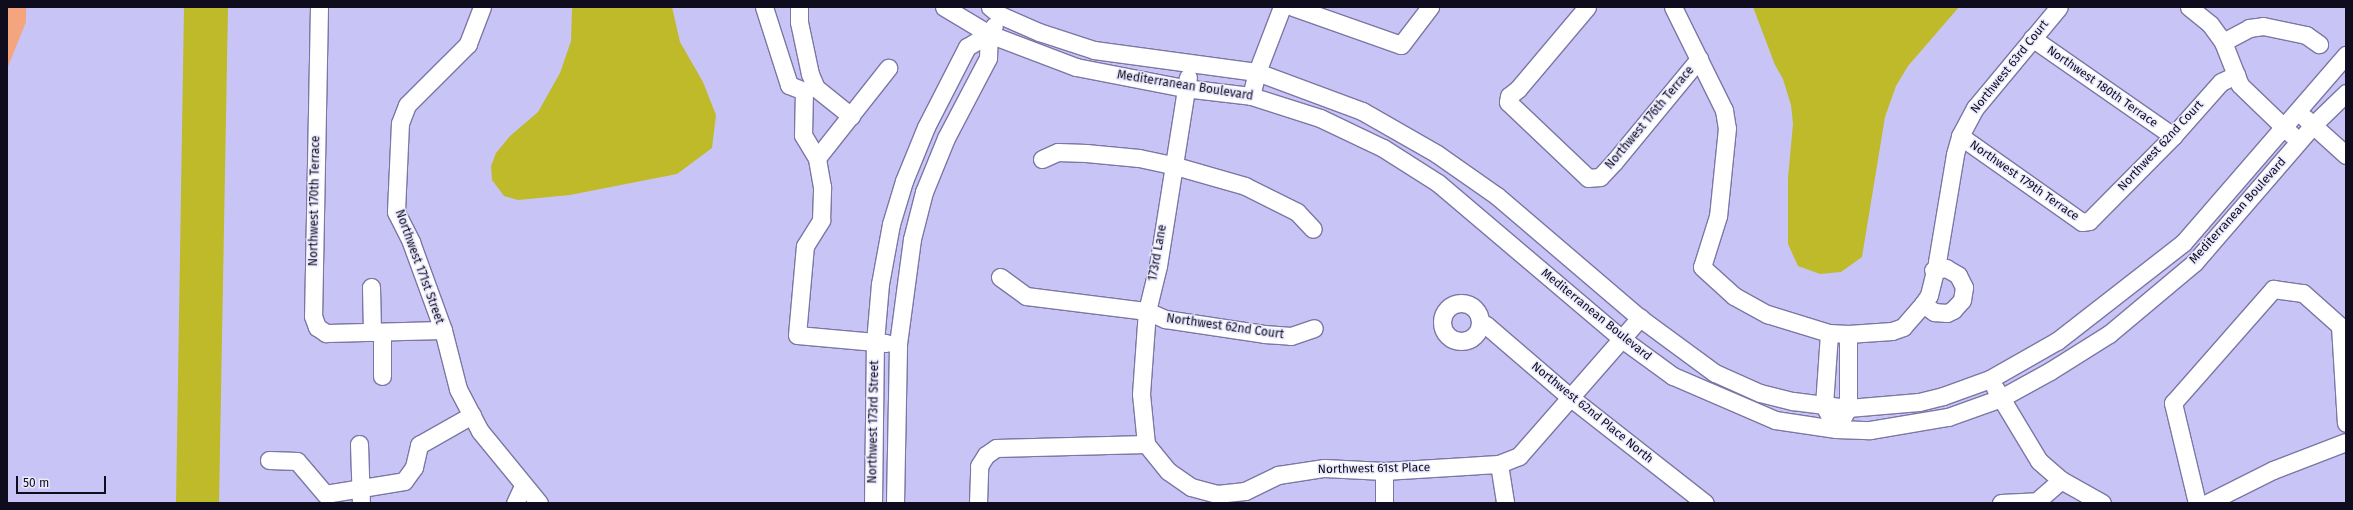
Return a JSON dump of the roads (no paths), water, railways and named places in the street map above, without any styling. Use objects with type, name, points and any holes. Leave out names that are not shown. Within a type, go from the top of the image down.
[{"type":"street","name":"Northwest 170th Terrace","points":[[318,7],[313,316],[317,327],[326,334],[377,332]]},
{"type":"street","name":"Northwest 171st Street","points":[[482,7],[468,44],[407,105],[400,123],[396,212],[411,242],[443,330],[458,389],[480,431],[523,486],[539,503]]},
{"type":"street","points":[[764,7],[788,85],[809,86],[816,88],[851,116]]},
{"type":"street","points":[[799,7],[799,22],[809,86],[803,135],[817,158],[822,187],[821,220],[805,246],[797,335],[898,344]]},
{"type":"street","name":"Mediterranean Boulevard","points":[[944,7],[989,34],[1076,67],[1184,88],[1251,96],[1320,118],[1376,144],[1438,183],[1622,339],[1673,376],[1775,420],[1836,429],[1870,430],[1948,417],[2001,398],[2050,372],[2109,334],[2194,263],[2313,125],[2346,93]]},
{"type":"street","points":[[1251,96],[1256,72],[1282,7]]},
{"type":"street","points":[[1293,7],[1401,45],[1430,7]]},
{"type":"street","name":"Northwest 176th Terrace","points":[[1587,7],[1518,89],[1509,96],[1508,102],[1588,178],[1600,177],[1699,59]]},
{"type":"street","name":"Northwest 63rd Court","points":[[1673,7],[1724,110],[1727,128],[1718,216],[1702,267],[1734,296],[1767,314],[1829,333],[1848,334],[1892,331],[1903,327],[1929,295],[1933,270],[1937,262],[1955,154],[1960,136],[1975,108],[2059,7]]},
{"type":"street","points":[[2189,7],[2210,24],[2223,42],[2236,75],[2248,94],[2283,128],[2299,141]]},
{"type":"street","name":"Mediterranean Boulevard","points":[[995,11],[1062,41],[1094,50],[1256,72],[1362,111],[1437,154],[1497,196],[1640,318],[1715,373],[1760,393],[1848,408],[1919,402],[1990,379],[2057,341],[2183,243],[2346,55]]},
{"type":"street","name":"Northwest 173rd Street","points":[[895,503],[898,344],[912,239],[924,192],[946,138],[988,58],[989,34],[995,11]]},
{"type":"street","points":[[2223,42],[2243,30],[2263,26],[2306,35],[2319,44]]},
{"type":"street","name":"Northwest 173rd Street","points":[[873,503],[875,342],[883,269],[891,224],[904,181],[926,127],[967,47],[989,34]]},
{"type":"street","name":"Northwest 180th Terrace","points":[[2032,38],[2172,136]]},
{"type":"street","name":"173rd Lane","points":[[1146,444],[1141,394],[1147,311],[1158,266],[1184,88],[1192,64]]},
{"type":"street","points":[[817,158],[888,68]]},
{"type":"street","name":"Northwest 62nd Court","points":[[2088,221],[2172,136],[2221,82],[2236,75]]},
{"type":"street","points":[[2297,111],[2346,155]]},
{"type":"street","name":"Northwest 179th Terrace","points":[[1960,136],[2082,222],[2088,221]]},
{"type":"street","points":[[1042,159],[1058,152],[1086,153],[1139,158],[1172,165],[1245,186],[1297,212],[1313,229]]},
{"type":"street","points":[[1923,304],[1934,312],[1947,313],[1953,310],[1962,300],[1964,287],[1958,275],[1946,268],[1933,270]]},
{"type":"street","name":"Northwest 62nd Court","points":[[1000,277],[1026,296],[1147,311],[1164,319],[1264,334],[1291,336],[1314,328]]},
{"type":"street","points":[[371,287],[382,376]]},
{"type":"street","points":[[2197,503],[2173,403],[2273,289],[2303,293],[2340,326],[2346,423]]},
{"type":"street","points":[[1505,503],[1499,464],[1519,456],[1640,318]]},
{"type":"street","name":"Northwest 62nd Place North","points":[[1480,324],[1486,325],[1571,398],[1705,503]]},
{"type":"street","points":[[377,332],[443,330]]},
{"type":"street","points":[[1829,333],[1824,405],[1836,429]]},
{"type":"street","points":[[1836,429],[1848,408],[1848,334]]},
{"type":"street","points":[[1990,379],[2039,461],[2060,480],[2102,503]]},
{"type":"street","points":[[270,460],[297,461],[323,498],[361,495],[404,481],[414,467],[419,445],[472,415]]},
{"type":"street","points":[[2206,503],[2273,470],[2346,442]]},
{"type":"street","points":[[359,444],[361,495]]},
{"type":"street","points":[[978,503],[979,466],[986,455],[996,448],[1146,444]]},
{"type":"street","name":"Northwest 61st Place","points":[[1146,444],[1168,471],[1191,487],[1217,494],[1247,497],[1278,475],[1316,470],[1384,471],[1499,464]]},
{"type":"street","points":[[1384,471],[1384,503]]},
{"type":"street","points":[[2001,503],[2037,501],[2060,480]]},
{"type":"street","points":[[515,503],[523,486]]}]
